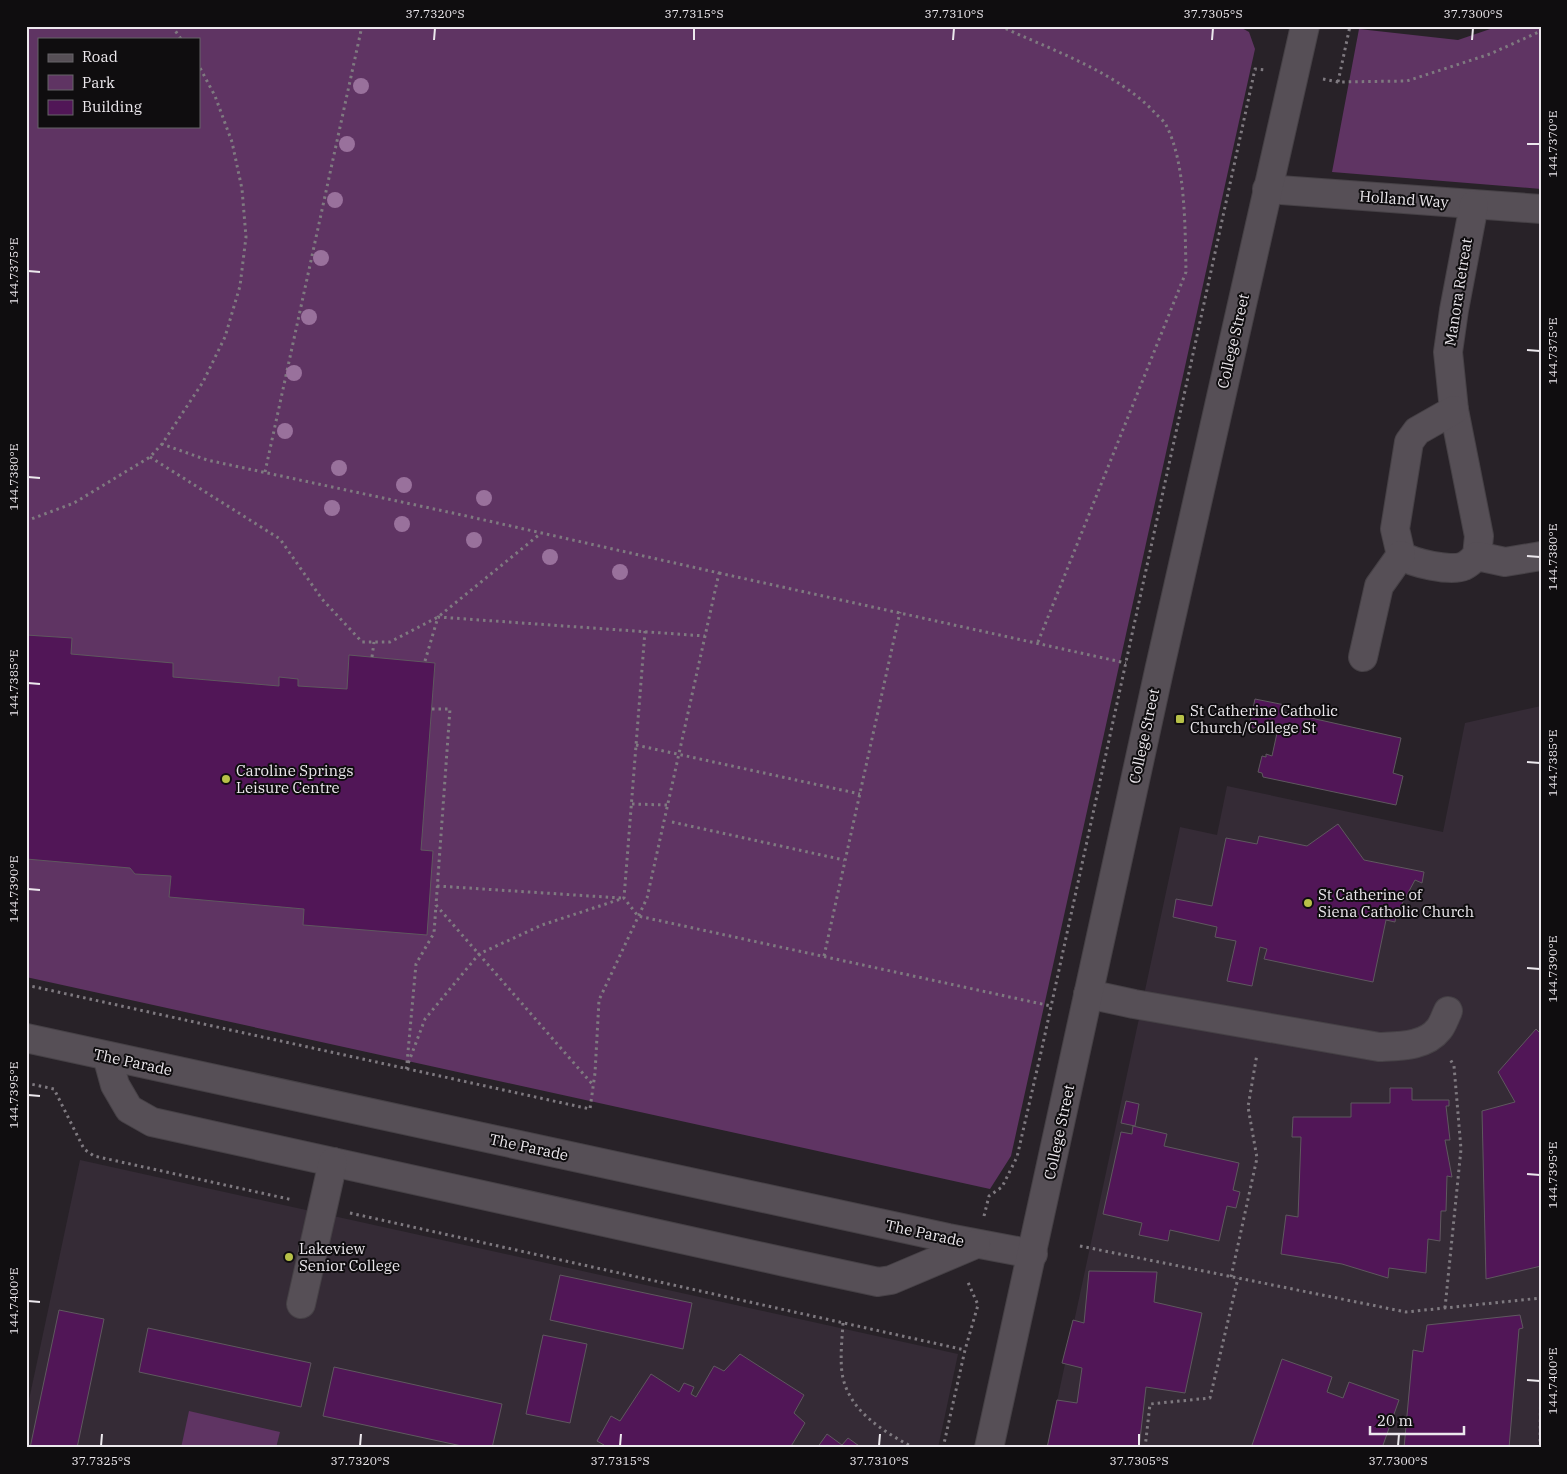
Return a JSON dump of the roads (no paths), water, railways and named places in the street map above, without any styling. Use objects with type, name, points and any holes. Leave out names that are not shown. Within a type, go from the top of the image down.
[{"type":"street","name":"College Street","points":[[989,1448],[1033,1254],[1159,671],[1267,189],[1306,26]]},
{"type":"street","name":"Holland Way","points":[[1267,189],[1541,209]]},
{"type":"street","name":"Manora Retreat","points":[[1474,204],[1448,352],[1454,410],[1478,536],[1478,556]]},
{"type":"street","points":[[1454,410],[1417,432],[1409,442],[1395,529],[1401,555],[1406,559],[1431,566],[1463,566],[1478,556],[1505,562],[1541,556]]},
{"type":"street","points":[[1363,657],[1379,586],[1401,555]]},
{"type":"street","points":[[1088,994],[1134,1004],[1379,1047],[1402,1046],[1423,1042],[1438,1030],[1448,1011]]},
{"type":"street","name":"The Parade","points":[[26,1038],[976,1244],[1033,1254]]},
{"type":"street","points":[[107,1056],[115,1085],[129,1108],[152,1122],[878,1282],[891,1280],[976,1244]]},
{"type":"street","points":[[301,1304],[333,1162]]},
{"type":"place","name":"St Catherine Catholic Church/College St","points":[[1180,719]]},
{"type":"place","name":"Caroline Springs Leisure Centre","points":[[226,779]]},
{"type":"place","name":"St Catherine of Siena Catholic Church","points":[[1308,903]]},
{"type":"place","name":"Lakeview Senior College","points":[[289,1257]]}]
